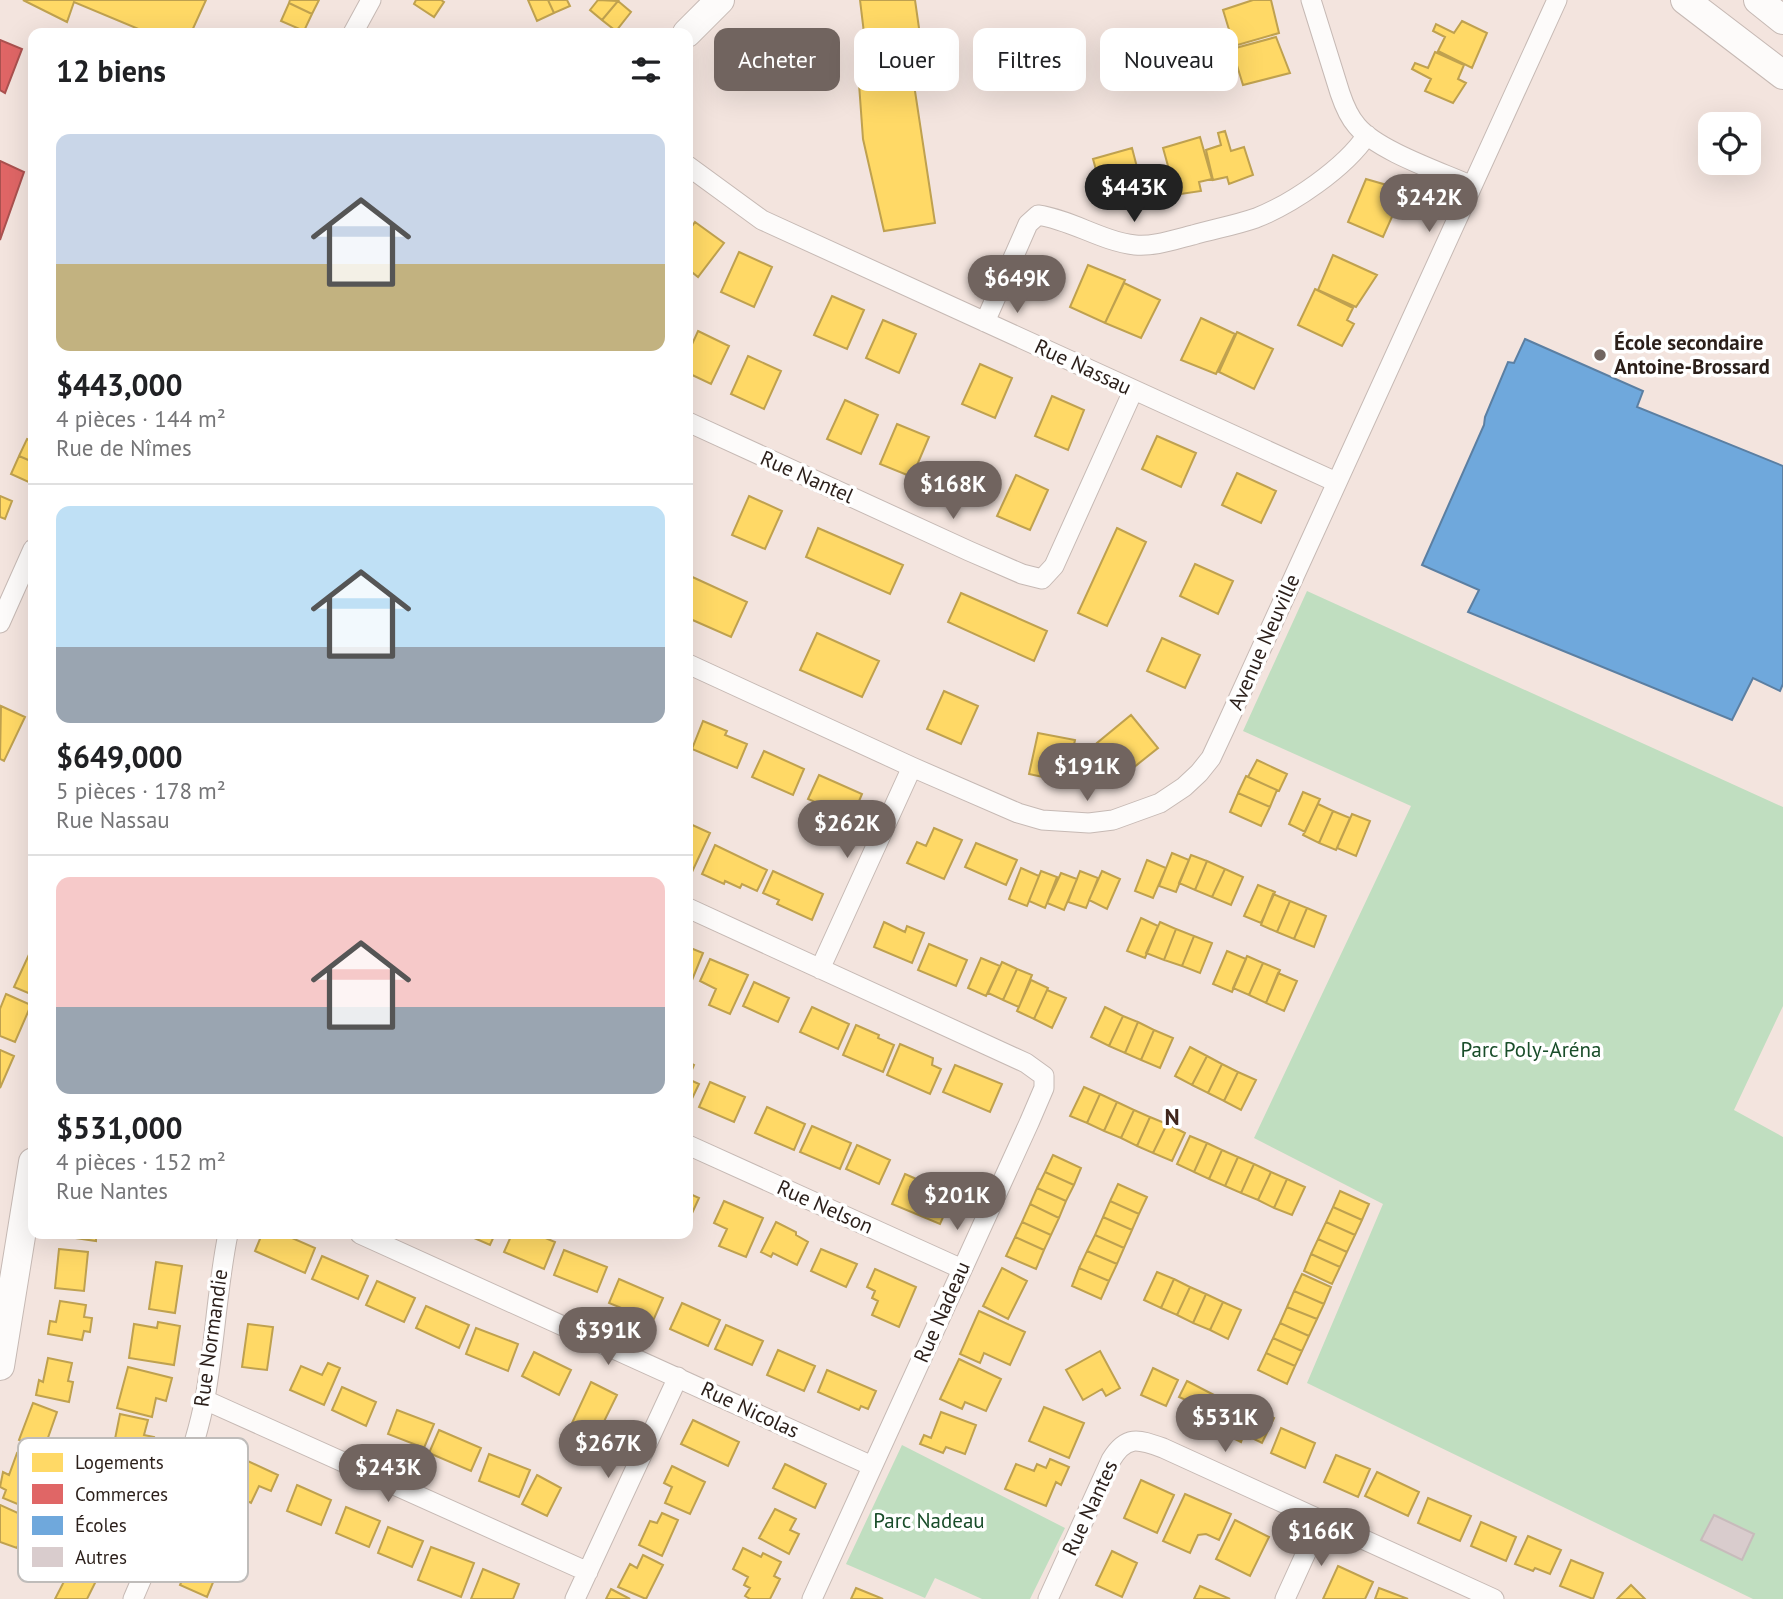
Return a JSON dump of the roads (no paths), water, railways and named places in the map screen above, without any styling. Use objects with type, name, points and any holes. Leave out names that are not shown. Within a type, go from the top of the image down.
[{"type":"street","points":[[356,28],[371,0]]},
{"type":"street","points":[[692,28],[720,0]]},
{"type":"street","points":[[1311,0],[1345,107],[1358,128],[1383,146],[1472,186]]},
{"type":"street","name":"Avenue Neuville","points":[[693,666],[912,767],[1018,813],[1042,820],[1088,824],[1124,817],[1160,803],[1184,788],[1211,758],[1557,0]]},
{"type":"street","points":[[1685,0],[1783,75]]},
{"type":"street","points":[[1758,0],[1783,20]]},
{"type":"street","points":[[985,322],[1028,223],[1038,215],[1054,217],[1117,242],[1139,246],[1174,240],[1256,218],[1284,204],[1326,176],[1354,151],[1367,135]]},
{"type":"street","name":"Rue Nassau","points":[[693,170],[762,220],[1336,482]]},
{"type":"street","name":"Rue Nantel","points":[[693,424],[1011,570],[1042,579],[1054,566],[1133,391]]},
{"type":"street","points":[[0,623],[28,560]]},
{"type":"street","points":[[820,969],[912,767]]},
{"type":"street","name":"Rue Nadeau","points":[[693,910],[1026,1063],[1044,1076],[1044,1088],[812,1599]]},
{"type":"street","name":"Rue Nelson","points":[[693,1147],[962,1269]]},
{"type":"street","points":[[0,1366],[4,1310],[28,1188]]},
{"type":"street","name":"Rue Normandie","points":[[194,1438],[205,1400],[227,1239]]},
{"type":"street","name":"Rue Nicolas","points":[[371,1239],[872,1466]]},
{"type":"street","points":[[575,1599],[678,1377]]},
{"type":"street","points":[[205,1400],[588,1572]]},
{"type":"street","name":"Rue Nantes","points":[[1048,1599],[1111,1460],[1118,1448],[1130,1441],[1145,1441],[1163,1448],[1494,1599]]},
{"type":"street","points":[[1285,1599],[1321,1520]]},
{"type":"street","name":"Rue Normandie","points":[[133,1599],[140,1582]]},
{"type":"place","name":"École secondaire Antoine-Brossard","points":[[1600,355]]},
{"type":"district","name":"N","points":[[1172,1117]]},
{"type":"park label","name":"Parc Poly-Aréna","points":[[1531,1050]]},
{"type":"park label","name":"Parc Nadeau","points":[[929,1521]]}]
